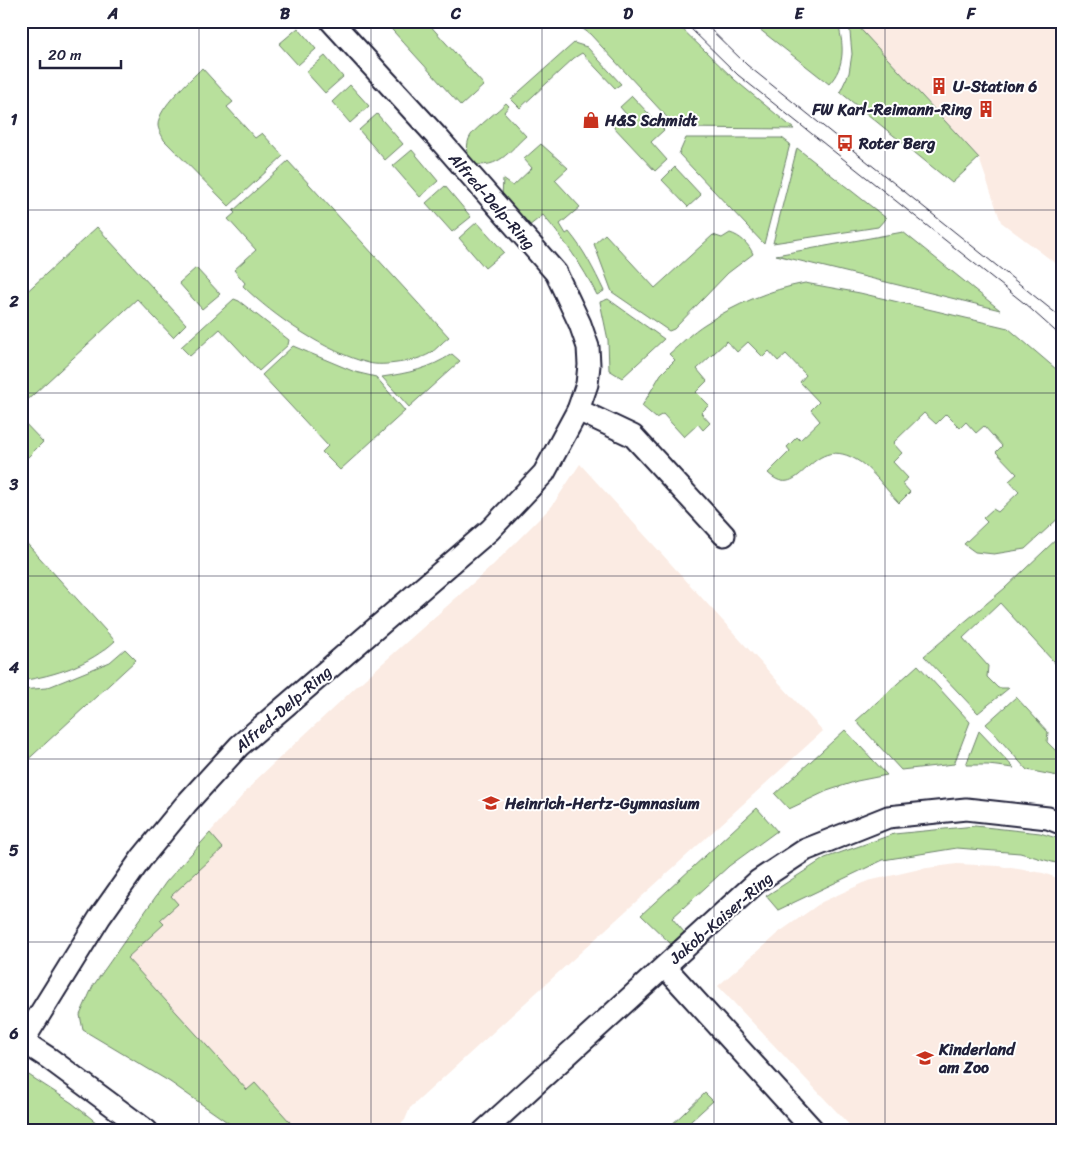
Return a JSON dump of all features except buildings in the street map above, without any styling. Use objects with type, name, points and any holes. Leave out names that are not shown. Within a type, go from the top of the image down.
[{"type":"street","name":"Alfred-Delp-Ring","points":[[22,1040],[100,917],[141,859],[186,804],[240,746],[490,530],[544,473],[578,410],[587,384],[588,347],[580,324],[556,273],[438,138],[331,21]]},
{"type":"street","points":[[578,410],[633,436],[724,535]]},
{"type":"street","name":"Jakob-Kaiser-Ring","points":[[484,1131],[758,881],[805,850],[888,817],[966,808],[1048,818],[1063,824]]},
{"type":"street","name":"Jakob-Kaiser-Ring","points":[[664,967],[814,1131]]},
{"type":"street","points":[[22,1040],[146,1131]]},
{"type":"shaded area","points":[[853,21],[1063,21],[1063,269],[1001,222],[979,158]]},
{"type":"shaded area","name":"Heinrich-Hertz-Gymnasium","points":[[580,464],[823,731],[410,1108],[405,1120],[394,1131],[240,1131],[170,1082],[83,1030],[80,1015],[93,986],[166,882],[258,778],[357,686],[491,567],[552,506]]},
{"type":"shaded area","name":"Kinderland am Zoo","points":[[957,864],[999,866],[1043,873],[1063,880],[1063,1131],[855,1131],[718,986],[778,933],[822,902],[868,881],[920,869]]},
{"type":"green space","points":[[384,21],[426,21],[484,85],[461,106]]},
{"type":"green space","points":[[572,21],[674,21],[735,80],[794,129],[677,128],[590,34]]},
{"type":"green space","points":[[749,21],[837,21],[842,54],[835,77],[829,84]]},
{"type":"green space","points":[[849,21],[853,21],[979,158],[952,183],[840,92],[849,73],[852,54]]},
{"type":"green space","points":[[298,28],[316,49],[298,65],[279,44]]},
{"type":"green space","points":[[574,43],[587,47],[621,84],[615,88],[582,53],[574,58],[520,108],[511,99]]},
{"type":"green space","points":[[325,56],[343,77],[325,93],[306,72]]},
{"type":"green space","points":[[202,68],[233,102],[227,107],[255,138],[262,133],[283,156],[229,206],[164,140],[158,127],[159,118],[163,110]]},
{"type":"green space","points":[[350,85],[369,106],[350,123],[332,102]]},
{"type":"green space","points":[[632,96],[664,130],[651,142],[667,160],[655,171],[613,126],[626,114],[620,107]]},
{"type":"green space","points":[[506,103],[509,106],[504,112],[526,136],[503,158],[490,164],[473,164],[468,150],[468,142],[471,135]]},
{"type":"green space","points":[[377,114],[403,144],[385,160],[359,130]]},
{"type":"green space","points":[[686,138],[782,138],[790,144],[764,244],[679,154]]},
{"type":"green space","points":[[541,144],[568,168],[555,180],[580,207],[560,224],[566,234],[569,232],[584,253],[604,291],[597,295],[572,253],[543,215],[529,226],[502,196],[503,179],[513,186],[532,168],[524,159]]},
{"type":"green space","points":[[797,148],[886,218],[878,227],[773,243]]},
{"type":"green space","points":[[412,150],[438,181],[420,197],[393,166]]},
{"type":"green space","points":[[288,161],[449,337],[432,352],[424,357],[391,364],[375,364],[353,358],[319,342],[285,321],[255,298],[243,286],[245,283],[234,270],[256,250],[228,219],[235,213],[233,211]]},
{"type":"green space","points":[[675,167],[701,195],[688,207],[662,180]]},
{"type":"green space","points":[[445,186],[471,217],[452,232],[426,203]]},
{"type":"green space","points":[[477,222],[504,252],[485,268],[459,238]]},
{"type":"green space","points":[[97,227],[186,324],[173,337],[137,299],[21,406],[21,297]]},
{"type":"green space","points":[[903,232],[1000,310],[776,255]]},
{"type":"green space","points":[[730,233],[744,241],[753,254],[728,273],[674,329],[669,331],[612,292],[594,244],[605,234],[655,288],[713,235],[722,238]]},
{"type":"green space","points":[[196,268],[220,294],[202,309],[179,283]]},
{"type":"green space","points":[[805,283],[860,293],[1008,328],[1063,375],[1063,514],[1025,549],[994,554],[975,552],[964,544],[987,522],[983,518],[993,509],[998,512],[1019,492],[1009,481],[1017,474],[996,452],[1002,446],[984,426],[976,433],[966,422],[960,428],[946,414],[936,424],[924,413],[893,443],[902,453],[893,462],[908,478],[902,483],[910,492],[899,503],[867,467],[855,459],[839,453],[826,455],[816,460],[798,476],[789,481],[780,481],[768,473],[790,451],[787,447],[797,437],[800,440],[820,421],[811,410],[819,402],[800,382],[806,375],[786,354],[778,361],[769,351],[763,357],[748,342],[737,352],[727,341],[697,369],[707,381],[696,392],[709,405],[701,413],[710,423],[703,430],[698,424],[684,437],[663,414],[656,418],[642,406],[661,374],[675,360],[669,354],[705,324],[753,299]]},
{"type":"green space","points":[[234,299],[289,340],[288,345],[259,371],[220,329],[190,356],[181,347]]},
{"type":"green space","points":[[608,299],[664,339],[622,378],[609,370],[608,340],[600,302]]},
{"type":"green space","points":[[293,346],[355,372],[376,377],[405,411],[340,470],[322,452],[328,446],[262,375]]},
{"type":"green space","points":[[452,354],[460,361],[409,407],[382,377],[418,370]]},
{"type":"green space","points":[[21,419],[43,442],[23,462],[21,461]]},
{"type":"green space","points":[[1063,533],[1063,672],[1000,603],[963,638],[988,666],[987,677],[998,688],[1009,688],[978,713],[924,656],[1005,588]]},
{"type":"green space","points":[[21,537],[115,641],[83,663],[47,676],[21,681]]},
{"type":"green space","points":[[125,649],[136,660],[21,766],[21,690],[46,688],[110,662]]},
{"type":"green space","points":[[918,665],[970,722],[954,764],[901,770],[856,721]]},
{"type":"green space","points":[[1016,697],[1048,732],[1047,742],[1058,753],[1063,753],[1063,777],[1027,770],[986,724]]},
{"type":"green space","points":[[845,730],[887,775],[857,781],[827,791],[789,809],[775,794]]},
{"type":"green space","points":[[979,731],[1014,768],[966,765]]},
{"type":"green space","points":[[757,808],[777,831],[729,866],[672,918],[684,932],[671,944],[641,915]]},
{"type":"green space","points":[[975,826],[1040,833],[1063,840],[1063,865],[1020,853],[957,848],[883,860],[778,910],[766,896],[825,858],[894,834]]},
{"type":"green space","points":[[210,833],[223,848],[171,896],[178,904],[160,920],[164,924],[127,958],[247,1090],[255,1083],[298,1131],[240,1131],[170,1082],[83,1030],[80,1015],[93,986],[166,882]]},
{"type":"green space","points":[[21,1070],[72,1103],[107,1131],[21,1131]]},
{"type":"green space","points":[[705,1093],[713,1101],[680,1131],[665,1131]]},
{"type":"tram line","points":[[683,21],[738,75],[1024,303],[1063,338]]},
{"type":"tram line","points":[[702,21],[747,65],[1063,319]]},
{"type":"place","name":"U-Station 6","points":[[939,86]]},
{"type":"place","name":"FW Karl-Reimann-Ring","points":[[986,109]]},
{"type":"place","name":"H&S Schmidt","points":[[591,120]]},
{"type":"place","name":"Roter Berg","points":[[845,143]]},
{"type":"place","name":"Heinrich-Hertz-Gymnasium","points":[[491,803]]},
{"type":"place","name":"Kinderland am Zoo","points":[[925,1058]]}]
